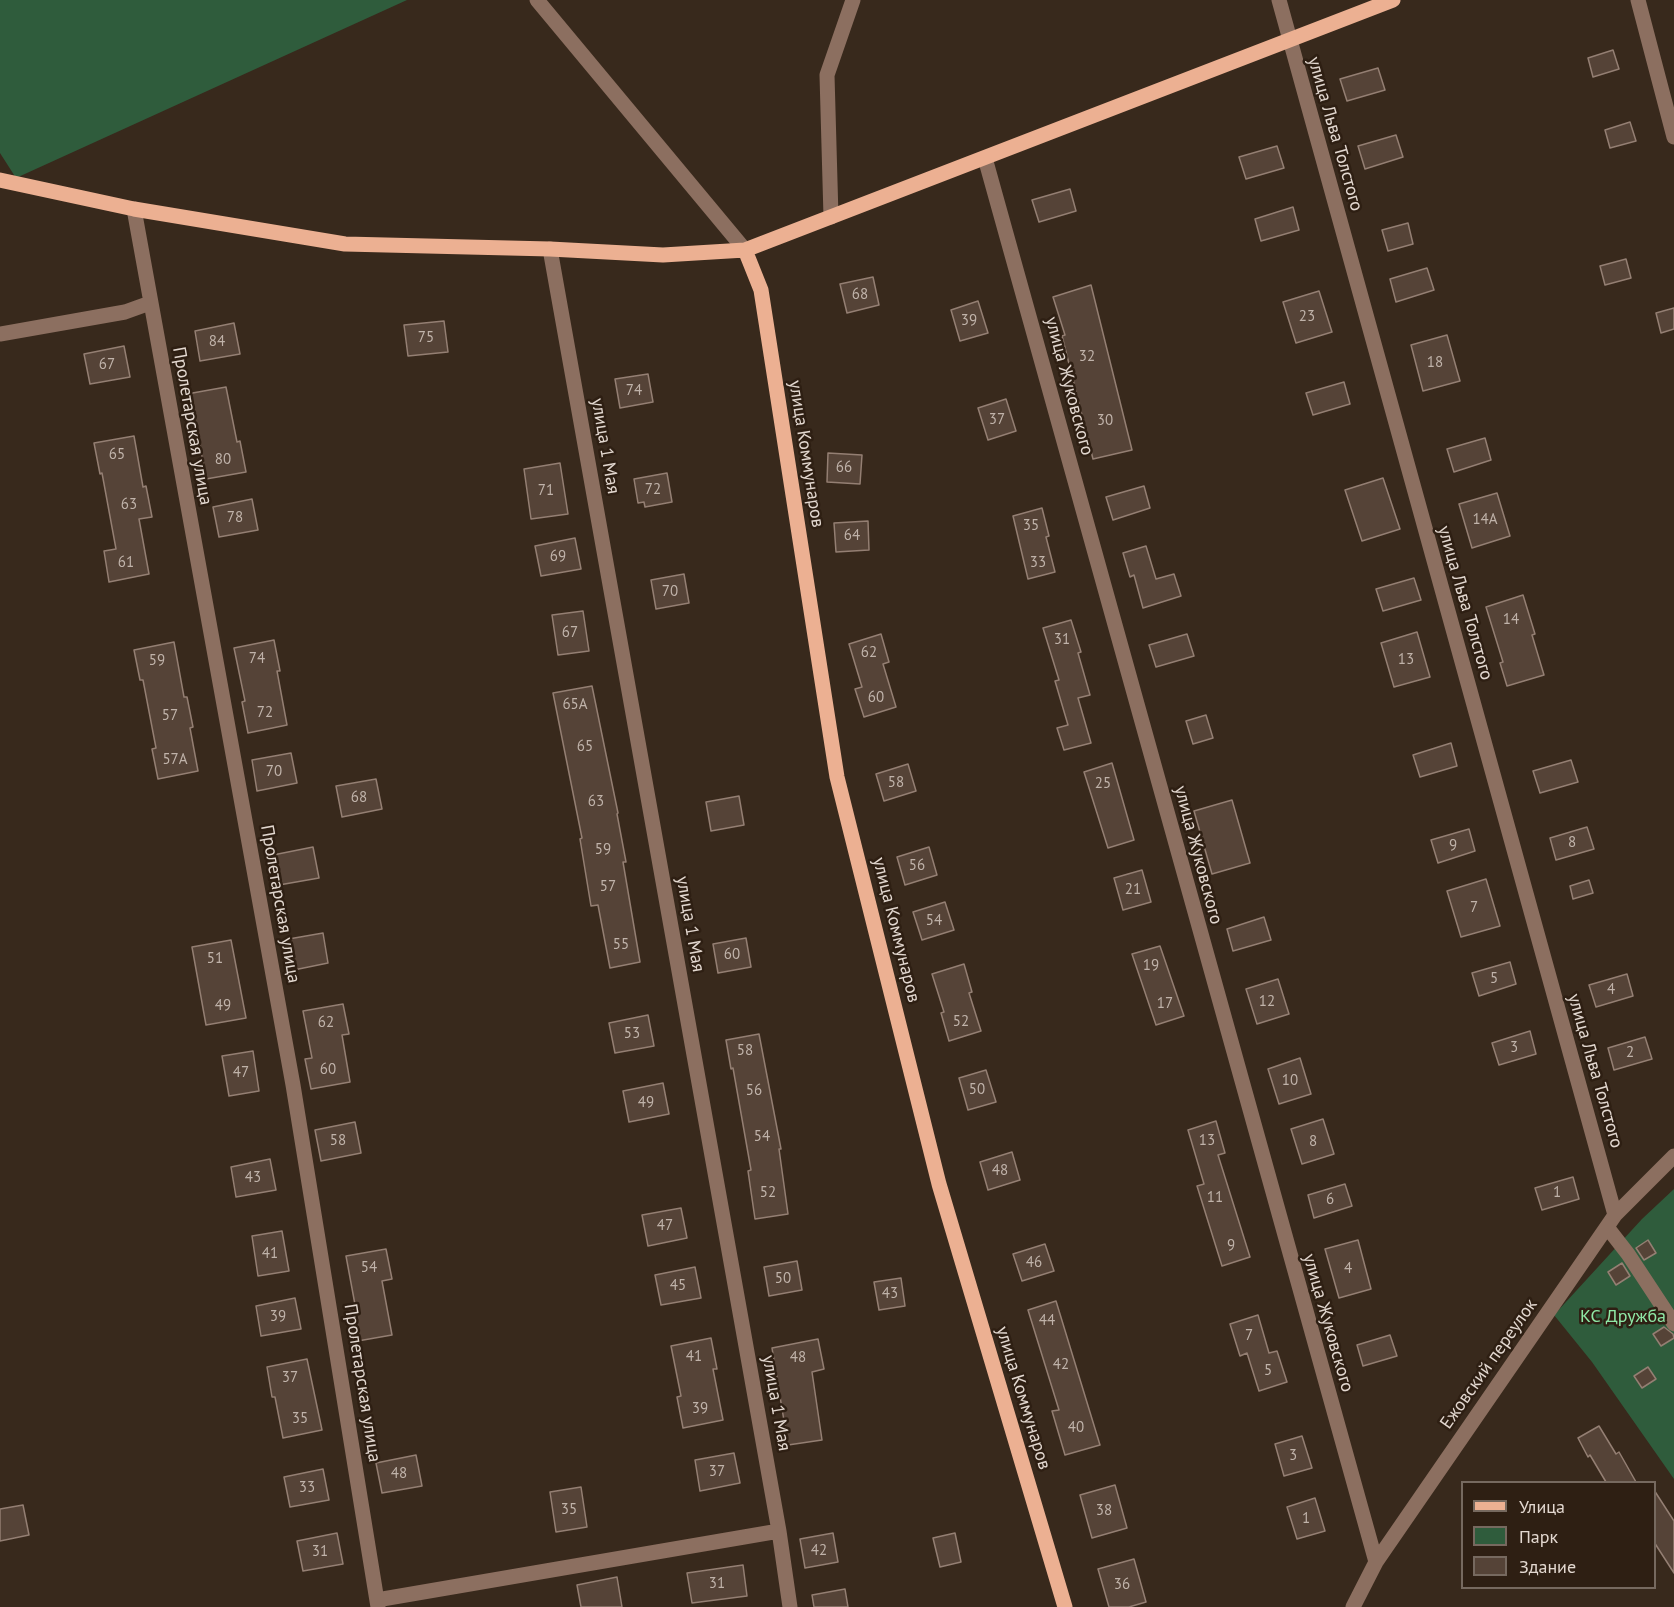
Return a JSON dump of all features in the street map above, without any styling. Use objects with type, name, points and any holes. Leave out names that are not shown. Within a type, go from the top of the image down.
[{"type":"main road","points":[[0,180],[134,210],[345,244],[550,249],[663,255],[745,250],[1393,0]]},
{"type":"main road","name":"улица Коммунаров","points":[[745,250],[761,290],[837,777],[939,1184],[1065,1607]]},
{"type":"street","points":[[537,0],[745,250]]},
{"type":"street","points":[[831,217],[827,75],[853,0]]},
{"type":"street","name":"улица Льва Толстого","points":[[1279,0],[1611,1221]]},
{"type":"street","points":[[1638,0],[1674,137]]},
{"type":"street","name":"улица Жуковского","points":[[985,158],[1319,1365],[1376,1562]]},
{"type":"street","name":"Пролетарская улица","points":[[134,210],[293,1085],[378,1603]]},
{"type":"street","name":"улица 1 Мая","points":[[550,249],[790,1607]]},
{"type":"street","points":[[0,334],[124,312],[150,303]]},
{"type":"street","name":"Ежовский переулок","points":[[1353,1607],[1376,1562],[1611,1221],[1674,1156]]},
{"type":"street","points":[[1611,1221],[1628,1254],[1674,1324]]},
{"type":"street","points":[[378,1603],[778,1531]]},
{"type":"green space","points":[[0,0],[407,0],[16,178],[0,153]]},
{"type":"green space","name":"КС Дружба","points":[[1674,1189],[1674,1479],[1592,1362],[1554,1315],[1642,1219]]},
{"type":"building","points":[[1613,50],[1619,69],[1593,77],[1588,58]]},
{"type":"building","points":[[1378,68],[1385,90],[1347,101],[1340,79]]},
{"type":"building","points":[[1630,122],[1636,141],[1610,148],[1605,130]]},
{"type":"building","points":[[1396,135],[1403,157],[1365,169],[1358,146]]},
{"type":"building","points":[[1277,146],[1284,168],[1246,179],[1239,157]]},
{"type":"building","points":[[1070,189],[1076,211],[1039,222],[1032,200]]},
{"type":"building","points":[[1293,207],[1299,230],[1261,241],[1255,219]]},
{"type":"building","points":[[1408,223],[1413,244],[1388,251],[1382,230]]},
{"type":"building","points":[[1626,259],[1631,278],[1605,285],[1600,266]]},
{"type":"building","points":[[1427,268],[1434,290],[1396,302],[1390,279]]},
{"type":"building","points":[[873,277],[879,305],[847,313],[840,284]]},
{"type":"building","points":[[1091,285],[1132,450],[1093,459],[1062,336],[1065,335],[1053,297]]},
{"type":"building","points":[[1319,291],[1332,332],[1296,343],[1283,302]]},
{"type":"building","points":[[978,301],[988,333],[960,341],[951,310]]},
{"type":"building","points":[[1674,308],[1674,329],[1661,333],[1656,313]]},
{"type":"building","points":[[444,321],[448,352],[408,356],[404,325]]},
{"type":"building","points":[[234,323],[240,354],[200,361],[195,331]]},
{"type":"building","points":[[1447,335],[1460,381],[1423,391],[1411,345]]},
{"type":"building","points":[[124,346],[130,377],[90,384],[84,354]]},
{"type":"building","points":[[648,374],[653,402],[620,408],[615,379]]},
{"type":"building","points":[[1344,382],[1350,404],[1313,415],[1306,393]]},
{"type":"building","points":[[226,387],[237,442],[240,441],[246,472],[206,479],[196,424],[192,425],[187,394]]},
{"type":"building","points":[[1006,399],[1016,431],[988,440],[978,408]]},
{"type":"building","points":[[134,436],[143,487],[146,486],[152,517],[139,519],[149,574],[109,582],[104,551],[116,549],[94,443]]},
{"type":"building","points":[[1485,438],[1491,460],[1454,472],[1447,449]]},
{"type":"building","points":[[828,453],[862,455],[860,484],[827,482]]},
{"type":"building","points":[[560,463],[568,514],[531,519],[524,469]]},
{"type":"building","points":[[667,473],[672,502],[645,507],[644,502],[638,503],[634,479]]},
{"type":"building","points":[[1383,478],[1400,529],[1362,541],[1345,490]]},
{"type":"building","points":[[1144,486],[1150,508],[1113,520],[1106,497]]},
{"type":"building","points":[[1497,493],[1510,536],[1472,548],[1459,504]]},
{"type":"building","points":[[252,499],[258,530],[219,537],[213,507]]},
{"type":"building","points":[[1042,508],[1049,536],[1046,537],[1055,572],[1028,579],[1013,516]]},
{"type":"building","points":[[868,521],[869,550],[836,552],[834,523]]},
{"type":"building","points":[[575,538],[581,569],[541,576],[535,546]]},
{"type":"building","points":[[1146,546],[1156,579],[1174,574],[1181,596],[1143,608],[1134,575],[1130,577],[1123,553]]},
{"type":"building","points":[[684,574],[689,603],[656,609],[651,580]]},
{"type":"building","points":[[1414,578],[1421,600],[1383,611],[1376,589]]},
{"type":"building","points":[[1523,595],[1544,675],[1507,686],[1500,663],[1503,662],[1486,607]]},
{"type":"building","points":[[583,611],[589,651],[558,655],[552,615]]},
{"type":"building","points":[[1071,620],[1081,652],[1078,653],[1090,695],[1078,698],[1091,743],[1064,750],[1057,728],[1068,725],[1055,681],[1059,680],[1043,628]]},
{"type":"building","points":[[1417,632],[1430,677],[1394,687],[1381,643]]},
{"type":"building","points":[[881,634],[889,662],[883,664],[896,707],[864,717],[855,689],[862,687],[849,644]]},
{"type":"building","points":[[1187,634],[1194,656],[1156,667],[1149,645]]},
{"type":"building","points":[[274,640],[287,725],[248,733],[242,702],[245,701],[234,648]]},
{"type":"building","points":[[174,642],[184,697],[187,697],[193,727],[190,728],[198,771],[158,779],[152,749],[156,748],[143,680],[140,680],[134,650]]},
{"type":"building","points":[[592,686],[618,813],[626,862],[623,862],[640,962],[610,968],[598,905],[591,906],[580,839],[582,838],[553,693]]},
{"type":"building","points":[[1206,715],[1213,738],[1193,744],[1186,721]]},
{"type":"building","points":[[1451,743],[1457,766],[1420,777],[1413,755]]},
{"type":"building","points":[[291,753],[297,783],[257,791],[252,760]]},
{"type":"building","points":[[1571,760],[1578,782],[1540,793],[1533,771]]},
{"type":"building","points":[[1112,763],[1134,840],[1108,848],[1084,772]]},
{"type":"building","points":[[908,764],[916,791],[884,801],[876,774]]},
{"type":"building","points":[[376,779],[382,809],[342,817],[336,786]]},
{"type":"building","points":[[739,796],[744,825],[711,831],[706,802]]},
{"type":"building","points":[[1232,800],[1250,863],[1212,874],[1194,811]]},
{"type":"building","points":[[1587,827],[1594,849],[1556,860],[1550,838]]},
{"type":"building","points":[[1469,829],[1475,851],[1438,863],[1431,840]]},
{"type":"building","points":[[313,847],[319,878],[279,885],[273,855]]},
{"type":"building","points":[[929,847],[937,875],[905,885],[897,857]]},
{"type":"building","points":[[1142,870],[1151,902],[1123,910],[1114,878]]},
{"type":"building","points":[[1486,879],[1500,926],[1461,937],[1447,891]]},
{"type":"building","points":[[1589,880],[1593,893],[1573,899],[1570,886]]},
{"type":"building","points":[[945,902],[954,930],[922,940],[913,912]]},
{"type":"building","points":[[1264,917],[1271,940],[1233,951],[1227,929]]},
{"type":"building","points":[[323,933],[328,963],[289,971],[283,940]]},
{"type":"building","points":[[746,938],[751,967],[718,973],[713,944]]},
{"type":"building","points":[[231,940],[246,1018],[206,1025],[192,947]]},
{"type":"building","points":[[1160,946],[1184,1016],[1156,1025],[1132,954]]},
{"type":"building","points":[[1510,962],[1516,984],[1479,996],[1472,973]]},
{"type":"building","points":[[964,964],[972,992],[969,993],[981,1031],[949,1041],[941,1013],[944,1012],[932,974]]},
{"type":"building","points":[[1627,974],[1633,996],[1596,1007],[1589,985]]},
{"type":"building","points":[[1278,979],[1289,1014],[1257,1024],[1246,989]]},
{"type":"building","points":[[343,1004],[349,1034],[342,1035],[350,1082],[311,1089],[305,1059],[312,1058],[303,1011]]},
{"type":"building","points":[[648,1015],[654,1046],[615,1053],[609,1023]]},
{"type":"building","points":[[1530,1031],[1536,1054],[1499,1065],[1492,1043]]},
{"type":"building","points":[[759,1034],[781,1149],[779,1149],[788,1214],[755,1219],[748,1171],[751,1170],[726,1040]]},
{"type":"building","points":[[1645,1037],[1652,1059],[1614,1070],[1608,1048]]},
{"type":"building","points":[[253,1051],[259,1091],[229,1096],[222,1056]]},
{"type":"building","points":[[1300,1058],[1311,1094],[1279,1104],[1268,1069]]},
{"type":"building","points":[[986,1070],[996,1102],[968,1110],[959,1078]]},
{"type":"building","points":[[663,1083],[669,1114],[629,1122],[623,1091]]},
{"type":"building","points":[[1323,1119],[1334,1154],[1302,1164],[1291,1129]]},
{"type":"building","points":[[1216,1121],[1225,1153],[1218,1155],[1250,1257],[1222,1266],[1197,1186],[1204,1184],[1188,1130]]},
{"type":"building","points":[[355,1122],[361,1153],[321,1161],[315,1130]]},
{"type":"building","points":[[1012,1152],[1020,1180],[988,1190],[980,1162]]},
{"type":"building","points":[[270,1159],[276,1190],[236,1197],[231,1167]]},
{"type":"building","points":[[1573,1177],[1579,1199],[1542,1210],[1535,1188]]},
{"type":"building","points":[[1345,1184],[1352,1206],[1314,1218],[1308,1195]]},
{"type":"building","points":[[681,1208],[687,1238],[648,1246],[642,1215]]},
{"type":"building","points":[[282,1231],[289,1271],[258,1276],[252,1236]]},
{"type":"building","points":[[1358,1240],[1371,1289],[1339,1298],[1325,1249]]},
{"type":"building","points":[[1648,1240],[1656,1253],[1644,1260],[1636,1248]]},
{"type":"building","points":[[1045,1244],[1054,1271],[1022,1281],[1013,1254]]},
{"type":"building","points":[[386,1249],[392,1279],[382,1281],[392,1335],[352,1342],[347,1312],[356,1310],[346,1256]]},
{"type":"building","points":[[797,1261],[802,1290],[769,1296],[764,1267]]},
{"type":"building","points":[[1622,1263],[1630,1276],[1616,1285],[1608,1272]]},
{"type":"building","points":[[695,1267],[701,1298],[661,1305],[655,1275]]},
{"type":"building","points":[[901,1278],[905,1306],[879,1310],[874,1282]]},
{"type":"building","points":[[295,1298],[301,1329],[261,1336],[256,1306]]},
{"type":"building","points":[[1056,1301],[1100,1445],[1065,1455],[1052,1411],[1059,1410],[1028,1310]]},
{"type":"building","points":[[1258,1315],[1269,1353],[1277,1351],[1287,1382],[1259,1391],[1247,1353],[1240,1356],[1230,1324]]},
{"type":"building","points":[[1664,1327],[1673,1334],[1674,1338],[1661,1346],[1653,1334]]},
{"type":"building","points":[[1390,1335],[1397,1356],[1363,1366],[1357,1345]]},
{"type":"building","points":[[711,1338],[717,1369],[713,1369],[723,1420],[683,1428],[677,1397],[681,1396],[671,1346]]},
{"type":"building","points":[[818,1339],[824,1369],[812,1372],[822,1440],[788,1445],[772,1348]]},
{"type":"building","points":[[307,1359],[322,1430],[283,1438],[267,1367]]},
{"type":"building","points":[[1648,1367],[1656,1379],[1642,1388],[1634,1376]]},
{"type":"building","points":[[1599,1426],[1616,1454],[1619,1452],[1635,1481],[1605,1481],[1578,1438]]},
{"type":"building","points":[[1302,1436],[1312,1468],[1284,1476],[1275,1444]]},
{"type":"building","points":[[734,1453],[740,1483],[700,1491],[695,1460]]},
{"type":"building","points":[[416,1455],[422,1486],[382,1493],[376,1463]]},
{"type":"building","points":[[323,1469],[329,1500],[290,1507],[284,1477]]},
{"type":"building","points":[[1115,1485],[1127,1528],[1092,1538],[1080,1495]]},
{"type":"building","points":[[581,1487],[587,1527],[556,1532],[550,1492]]},
{"type":"building","points":[[1656,1493],[1674,1521],[1674,1573],[1656,1545]]},
{"type":"building","points":[[1315,1498],[1325,1531],[1297,1539],[1287,1507]]},
{"type":"building","points":[[23,1505],[29,1535],[0,1541],[0,1509]]},
{"type":"building","points":[[337,1533],[343,1564],[303,1571],[297,1541]]},
{"type":"building","points":[[833,1533],[838,1562],[805,1568],[800,1539]]},
{"type":"building","points":[[955,1533],[961,1562],[940,1567],[933,1538]]},
{"type":"building","points":[[1134,1559],[1146,1602],[1129,1607],[1109,1607],[1098,1569]]},
{"type":"building","points":[[743,1565],[747,1596],[692,1603],[687,1573]]},
{"type":"building","points":[[617,1577],[622,1607],[581,1607],[577,1585]]},
{"type":"building","points":[[845,1589],[848,1607],[814,1607],[812,1595]]}]
